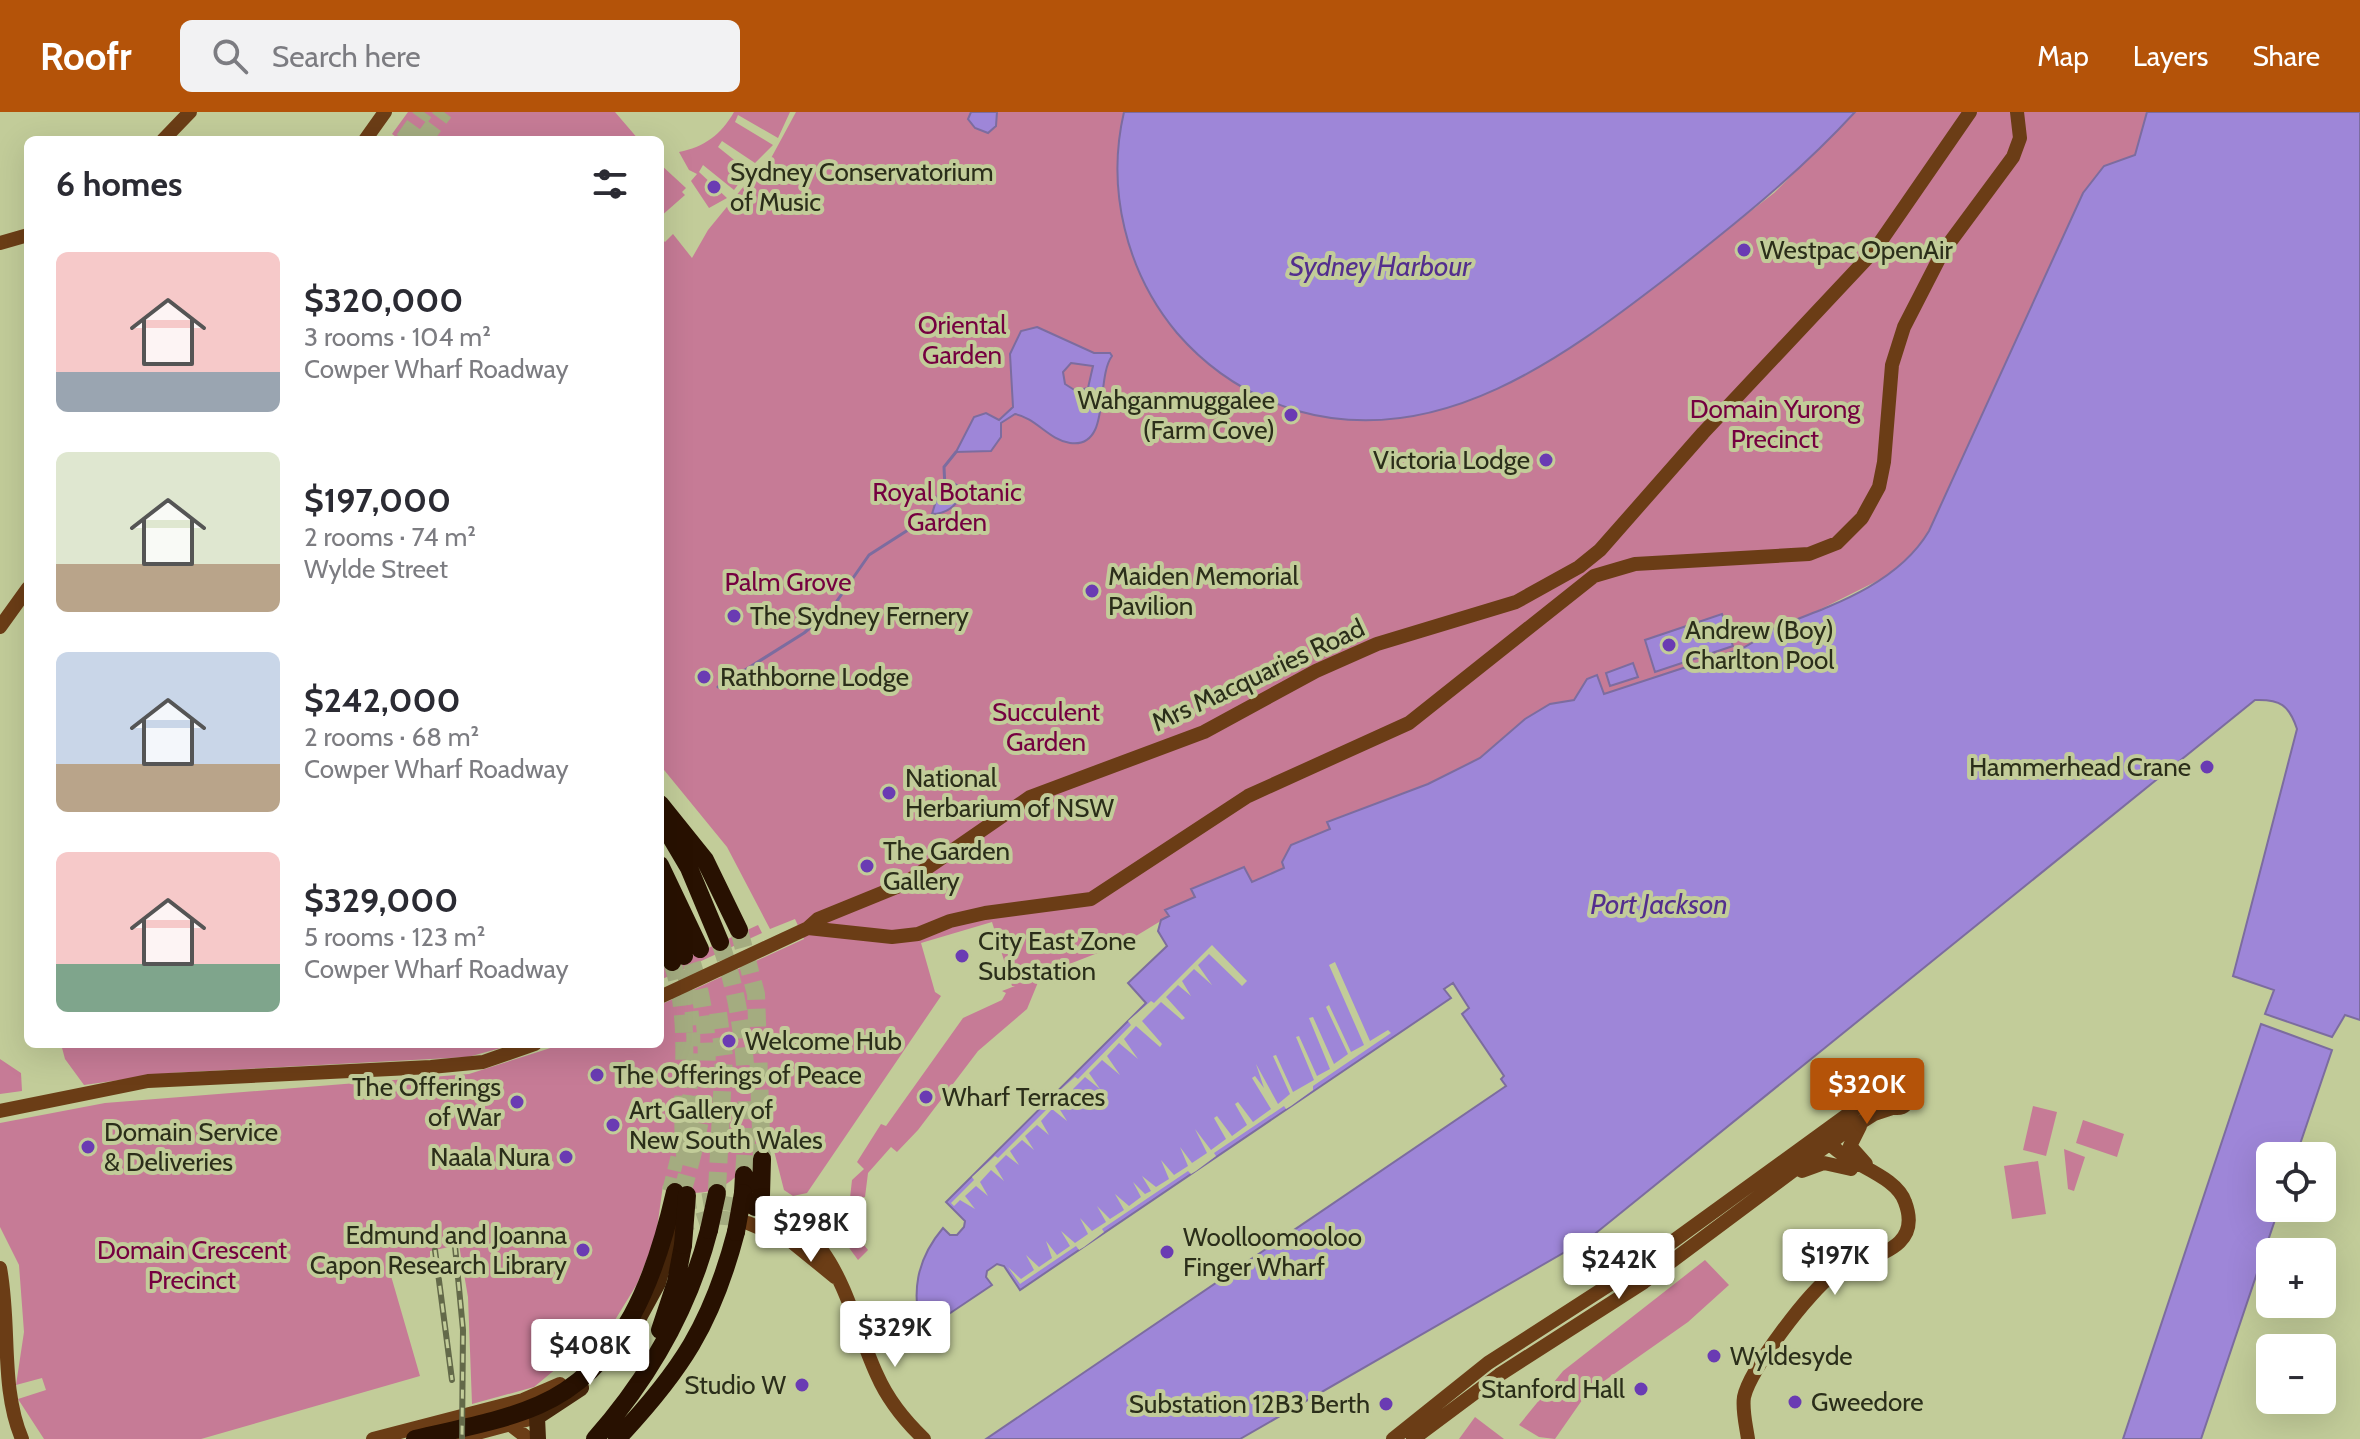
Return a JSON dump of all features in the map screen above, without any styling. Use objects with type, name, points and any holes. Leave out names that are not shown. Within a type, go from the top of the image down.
[{"type":"highway","points":[[664,809],[705,860],[739,930]]},
{"type":"highway","points":[[664,826],[689,868],[720,942]]},
{"type":"highway","points":[[664,880],[685,956]]},
{"type":"highway","points":[[664,896],[685,956]]},
{"type":"highway","points":[[664,906],[685,956]]},
{"type":"highway","points":[[664,932],[685,956]]},
{"type":"highway","points":[[617,1439],[664,1388],[699,1333],[722,1279],[746,1207],[761,1195],[762,1159]]},
{"type":"highway","points":[[595,1439],[639,1381],[682,1308],[709,1230],[717,1191]]},
{"type":"highway","points":[[639,1381],[671,1300],[679,1198]]},
{"type":"highway","points":[[415,1439],[529,1409],[565,1390],[584,1375],[620,1335],[646,1290],[679,1198]]},
{"type":"main road","points":[[538,1439],[537,1417],[568,1399],[614,1355],[649,1302],[677,1242]]},
{"type":"street","points":[[170,136],[190,112]]},
{"type":"street","points":[[368,136],[385,112]]},
{"type":"street","name":"Mrs Macquaries Road","points":[[664,995],[808,928],[818,919],[904,884],[1030,797],[1204,732],[1316,671],[1377,644],[1516,602],[1579,567],[1600,550],[1703,433],[1874,251],[1970,112]]},
{"type":"street","points":[[808,928],[892,937],[918,934],[950,921],[985,913],[1091,899],[1248,796],[1409,723],[1587,580],[1635,564],[1809,554],[1834,546],[1853,528],[1872,501],[1882,474],[1892,365],[1904,327],[1942,253],[2013,157],[2020,138],[2017,112]]},
{"type":"street","points":[[0,243],[24,236]]},
{"type":"street","points":[[1579,567],[1587,580]]},
{"type":"street","points":[[0,627],[24,594]]},
{"type":"street","points":[[664,917],[685,956]]},
{"type":"street","points":[[0,1111],[148,1081],[385,1071],[483,1062],[523,1048]]},
{"type":"street","points":[[1393,1439],[1488,1363],[1643,1263],[1704,1218],[1826,1140],[1865,1119],[1905,1106],[1910,1092],[1901,1083],[1887,1086],[1826,1140],[1784,1179],[1729,1221],[1644,1282],[1499,1375],[1413,1439]]},
{"type":"street","points":[[1887,1086],[1883,1099],[1892,1108]]},
{"type":"street","points":[[1865,1119],[1850,1146],[1880,1177]]},
{"type":"street","points":[[1748,1439],[1744,1401],[1760,1362],[1824,1281],[1839,1271],[1888,1252],[1904,1235],[1908,1219],[1905,1202],[1898,1189],[1839,1155],[1826,1140]]},
{"type":"street","points":[[1784,1179],[1827,1163],[1880,1177]]},
{"type":"street","points":[[373,1439],[523,1400],[577,1373],[606,1343],[634,1300],[679,1198]]},
{"type":"street","points":[[746,1207],[778,1213],[800,1227],[823,1248],[841,1283],[880,1382],[902,1416],[924,1439]]},
{"type":"street","points":[[746,1207],[776,1233],[822,1264]]},
{"type":"street","points":[[1704,1218],[1729,1221]]},
{"type":"street","points":[[776,1233],[793,1232],[800,1227]]},
{"type":"street","points":[[800,1227],[801,1237],[841,1283]]},
{"type":"street","points":[[0,1268],[4,1310],[2,1398],[22,1439]]},
{"type":"street","points":[[1488,1363],[1499,1375]]},
{"type":"street","points":[[455,1439],[537,1417]]},
{"type":"street","points":[[512,1426],[529,1439]]},
{"type":"green space","points":[[408,112],[615,112],[636,136],[395,136],[392,134]]},
{"type":"green space","points":[[734,112],[790,112],[778,138],[738,115],[735,122],[773,145],[755,163],[722,141],[718,147],[748,171],[734,190],[703,165],[699,172],[727,198],[709,208],[691,181],[697,174],[689,170],[679,152],[711,139]]},
{"type":"green space","points":[[796,112],[1124,112],[1118,167],[1123,221],[1140,272],[1167,321],[1462,403],[1529,373],[1598,330],[1774,193],[1855,112],[2147,112],[2135,155],[2104,166],[2083,193],[1929,531],[1917,550],[1891,574],[1741,649],[1604,695],[1550,704],[1525,719],[1480,758],[1428,784],[1328,822],[1330,829],[1285,860],[1285,868],[1252,882],[1244,867],[1192,889],[1195,897],[1166,910],[1169,916],[1126,942],[1041,975],[1027,1009],[978,1051],[918,1130],[897,1152],[891,1147],[868,1173],[865,1197],[850,1198],[852,1180],[864,1169],[857,1162],[881,1124],[886,1126],[963,1018],[1002,1000],[1006,993],[1002,991],[1015,986],[1012,986],[992,922],[921,943],[935,992],[941,996],[807,1193],[793,1196],[784,1190],[771,1139],[738,1175],[717,1189],[687,1193],[666,1191],[663,1185],[656,1236],[637,1284],[615,1320],[534,1387],[472,1404],[468,1297],[459,1245],[430,1251],[430,1257],[389,1269],[420,1376],[201,1439],[44,1439],[18,1399],[46,1390],[42,1378],[16,1385],[24,1332],[19,1265],[0,1227],[0,1123],[105,1103],[469,1074],[550,1048],[664,1048],[664,1003],[804,939],[795,919],[770,929],[727,847],[664,770],[664,241],[673,234],[692,258],[708,230],[753,175],[763,173]]},
{"type":"green space","points":[[664,168],[686,188],[682,192],[685,195],[664,213]]},
{"type":"green space","points":[[758,925],[762,933],[673,974],[669,969],[669,976],[664,978],[664,953],[669,966]]},
{"type":"green space","points":[[62,1048],[501,1048],[468,1057],[170,1073],[84,1085],[65,1059]]},
{"type":"green space","points":[[0,1059],[21,1073],[22,1091],[0,1094]]},
{"type":"green space","points":[[2033,1106],[2057,1112],[2046,1156],[2023,1150]]},
{"type":"green space","points":[[2083,1120],[2124,1134],[2117,1157],[2076,1143]]},
{"type":"green space","points":[[2064,1149],[2085,1157],[2074,1191],[2068,1189]]},
{"type":"green space","points":[[2038,1161],[2046,1214],[2012,1219],[2004,1166]]},
{"type":"green space","points":[[846,1201],[851,1228],[868,1250],[858,1260],[831,1223],[835,1211]]},
{"type":"green space","points":[[1705,1260],[1729,1285],[1688,1322],[1587,1393],[1555,1439],[1539,1437],[1519,1425],[1563,1371]]},
{"type":"green space","points":[[1475,1417],[1504,1439],[1459,1439]]},
{"type":"water","points":[[971,112],[997,112],[996,126],[988,133],[975,128],[968,119]]},
{"type":"water","name":"Sydney Harbour","points":[[1124,112],[1855,112],[1789,177],[1718,237],[1629,307],[1543,365],[1497,389],[1450,407],[1401,418],[1350,420],[1298,411],[1247,390],[1203,359],[1159,309],[1133,257],[1119,200],[1119,141]]},
{"type":"water","name":"Port Jackson","points":[[2147,112],[2360,112],[2360,1020],[2345,1015],[2332,1037],[2265,1014],[2274,990],[2233,976],[2297,729],[2291,714],[2282,705],[2255,700],[1591,1237],[1240,1439],[986,1439],[1506,1086],[1501,1079],[1504,1076],[1462,1014],[1469,1008],[1453,983],[1444,989],[1451,998],[1020,1290],[1004,1266],[997,1264],[987,1271],[986,1277],[992,1285],[922,1332],[917,1290],[927,1252],[943,1228],[950,1235],[957,1235],[964,1227],[965,1221],[946,1202],[1146,1003],[1128,983],[1167,946],[1158,931],[1161,920],[1169,916],[1165,910],[1195,897],[1191,889],[1244,867],[1252,882],[1284,868],[1282,862],[1291,845],[1330,829],[1327,822],[1428,784],[1480,758],[1525,719],[1550,704],[1574,700],[1587,679],[1597,675],[1604,694],[1741,649],[1755,641],[1757,635],[1829,607],[1896,569],[1929,531],[2083,193],[2104,166],[2135,155]]},
{"type":"water","points":[[1037,327],[1094,353],[1110,353],[1112,356],[1092,435],[1083,442],[1062,441],[1015,414],[1001,423],[1001,437],[991,451],[956,452],[974,417],[986,413],[999,420],[1013,407],[1010,354],[1021,331]],"holes":[[[1071,363],[1093,366],[1088,388],[1076,391],[1065,384],[1063,372]]]},
{"type":"water","points":[[950,481],[960,487],[959,498],[948,510],[932,514],[939,491]]},
{"type":"water","points":[[1722,614],[1733,646],[1655,672],[1645,640]]},
{"type":"water","points":[[1633,663],[1638,677],[1610,686],[1606,673]]},
{"type":"water","points":[[2261,1024],[2332,1050],[2301,1142],[2256,1142],[2256,1222],[2274,1222],[2269,1238],[2256,1238],[2256,1276],[2201,1439],[2123,1439]]},
{"type":"pier","points":[[1212,945],[1247,981],[1242,986],[1209,954],[1198,965],[1212,985],[1194,969],[1182,981],[1191,996],[1178,985],[1166,997],[1185,1018],[1182,1020],[1161,1002],[1142,1021],[1162,1044],[1160,1047],[1136,1026],[1124,1039],[1138,1059],[1119,1043],[1107,1056],[1120,1075],[1102,1060],[1089,1073],[1100,1089],[1085,1077],[1073,1089],[1084,1105],[1069,1093],[1057,1105],[1067,1121],[1052,1109],[1041,1121],[1049,1135],[1037,1125],[1025,1136],[1034,1150],[1022,1140],[1010,1151],[1019,1165],[1006,1155],[995,1166],[1004,1181],[991,1170],[980,1182],[988,1196],[976,1186],[965,1196],[975,1209],[960,1200],[954,1206],[951,1203],[974,1180],[972,1177],[995,1156],[998,1158],[1055,1101],[1052,1097],[1075,1077],[1078,1079],[1131,1025],[1128,1021],[1151,1001],[1154,1003]]},
{"type":"pier","points":[[1335,962],[1370,1041],[1388,1030],[1391,1033],[1313,1086],[1313,1090],[1291,1106],[1286,1109],[1284,1106],[1214,1153],[1216,1156],[1196,1171],[1191,1174],[1188,1171],[1102,1229],[1104,1232],[1084,1247],[1079,1250],[1076,1246],[1020,1284],[1008,1267],[1021,1279],[1034,1270],[1026,1255],[1039,1267],[1052,1258],[1046,1241],[1057,1255],[1070,1246],[1061,1231],[1075,1243],[1088,1234],[1080,1218],[1092,1231],[1106,1222],[1097,1206],[1110,1219],[1124,1210],[1115,1194],[1129,1206],[1141,1197],[1133,1182],[1145,1194],[1151,1191],[1142,1176],[1156,1187],[1169,1179],[1161,1160],[1174,1175],[1188,1166],[1180,1147],[1192,1163],[1207,1153],[1195,1129],[1211,1150],[1226,1139],[1214,1118],[1217,1116],[1232,1136],[1247,1125],[1235,1104],[1238,1102],[1253,1122],[1271,1109],[1252,1078],[1255,1076],[1264,1088],[1256,1064],[1278,1104],[1290,1094],[1273,1056],[1276,1055],[1293,1092],[1314,1080],[1296,1037],[1299,1036],[1317,1076],[1330,1069],[1309,1018],[1313,1017],[1334,1064],[1348,1054],[1326,1007],[1329,1005],[1351,1052],[1364,1045],[1329,965]]},
{"type":"waterway","points":[[945,488],[944,467],[956,452]]},
{"type":"waterway","points":[[718,687],[804,633],[830,611],[869,555],[933,514]]},
{"type":"tunnel","points":[[407,136],[424,112]]},
{"type":"tunnel","points":[[426,136],[444,112]]},
{"type":"tunnel","points":[[739,930],[756,994],[762,1159]]},
{"type":"tunnel","points":[[720,942],[736,999],[744,1057],[747,1116],[744,1175]]},
{"type":"tunnel","points":[[682,1193],[703,1102],[707,1046],[698,986],[689,954]]},
{"type":"tunnel","points":[[669,1191],[683,1134],[692,1074],[692,1015],[678,958]]},
{"type":"tunnel","points":[[672,962],[683,1012],[686,1164]]},
{"type":"tunnel","points":[[717,1190],[724,1056],[718,1013]]},
{"type":"tunnel","points":[[682,1204],[705,1200],[749,1207]]},
{"type":"tunnel","points":[[680,1231],[703,1219],[729,1218],[747,1222]]},
{"type":"railway","points":[[455,1246],[463,1330],[462,1439]]},
{"type":"railway","points":[[435,1250],[452,1380]]},
{"type":"place","name":"Sydney Conservatorium of Music","points":[[714,187]]},
{"type":"place","name":"Westpac OpenAir","points":[[1744,250]]},
{"type":"place","name":"Wahganmuggalee (Farm Cove)","points":[[1291,415]]},
{"type":"place","name":"Victoria Lodge","points":[[1546,460]]},
{"type":"place","name":"Maiden Memorial Pavilion","points":[[1092,591]]},
{"type":"place","name":"The Sydney Fernery","points":[[734,616]]},
{"type":"place","name":"Andrew (Boy) Charlton Pool","points":[[1669,645]]},
{"type":"place","name":"Rathborne Lodge","points":[[704,677]]},
{"type":"place","name":"Hammerhead Crane","points":[[2207,767]]},
{"type":"place","name":"National Herbarium of NSW","points":[[889,793]]},
{"type":"place","name":"The Garden Gallery","points":[[867,866]]},
{"type":"place","name":"City East Zone Substation","points":[[962,956]]},
{"type":"place","name":"Welcome Hub","points":[[729,1041]]},
{"type":"place","name":"The Offerings of Peace","points":[[597,1075]]},
{"type":"place","name":"Wharf Terraces","points":[[926,1097]]},
{"type":"place","name":"The Offerings of War","points":[[517,1102]]},
{"type":"place","name":"Art Gallery of New South Wales","points":[[613,1125]]},
{"type":"place","name":"Domain Service & Deliveries","points":[[88,1147]]},
{"type":"place","name":"Naala Nura","points":[[566,1157]]},
{"type":"place","name":"Edmund and Joanna Capon Research Library","points":[[583,1250]]},
{"type":"place","name":"Woolloomooloo Finger Wharf","points":[[1167,1252]]},
{"type":"place","name":"Wyldesyde","points":[[1714,1356]]},
{"type":"place","name":"Studio W","points":[[802,1385]]},
{"type":"place","name":"Stanford Hall","points":[[1641,1389]]},
{"type":"place","name":"Gweedore","points":[[1795,1402]]},
{"type":"place","name":"Substation 12B3 Berth","points":[[1386,1404]]},
{"type":"park label","name":"Oriental Garden","points":[[962,340]]},
{"type":"park label","name":"Domain Yurong Precinct","points":[[1775,424]]},
{"type":"park label","name":"Royal Botanic Garden","points":[[947,507]]},
{"type":"park label","name":"Palm Grove","points":[[788,582]]},
{"type":"park label","name":"Succulent Garden","points":[[1046,727]]},
{"type":"park label","name":"Domain Crescent Precinct","points":[[192,1265]]}]
